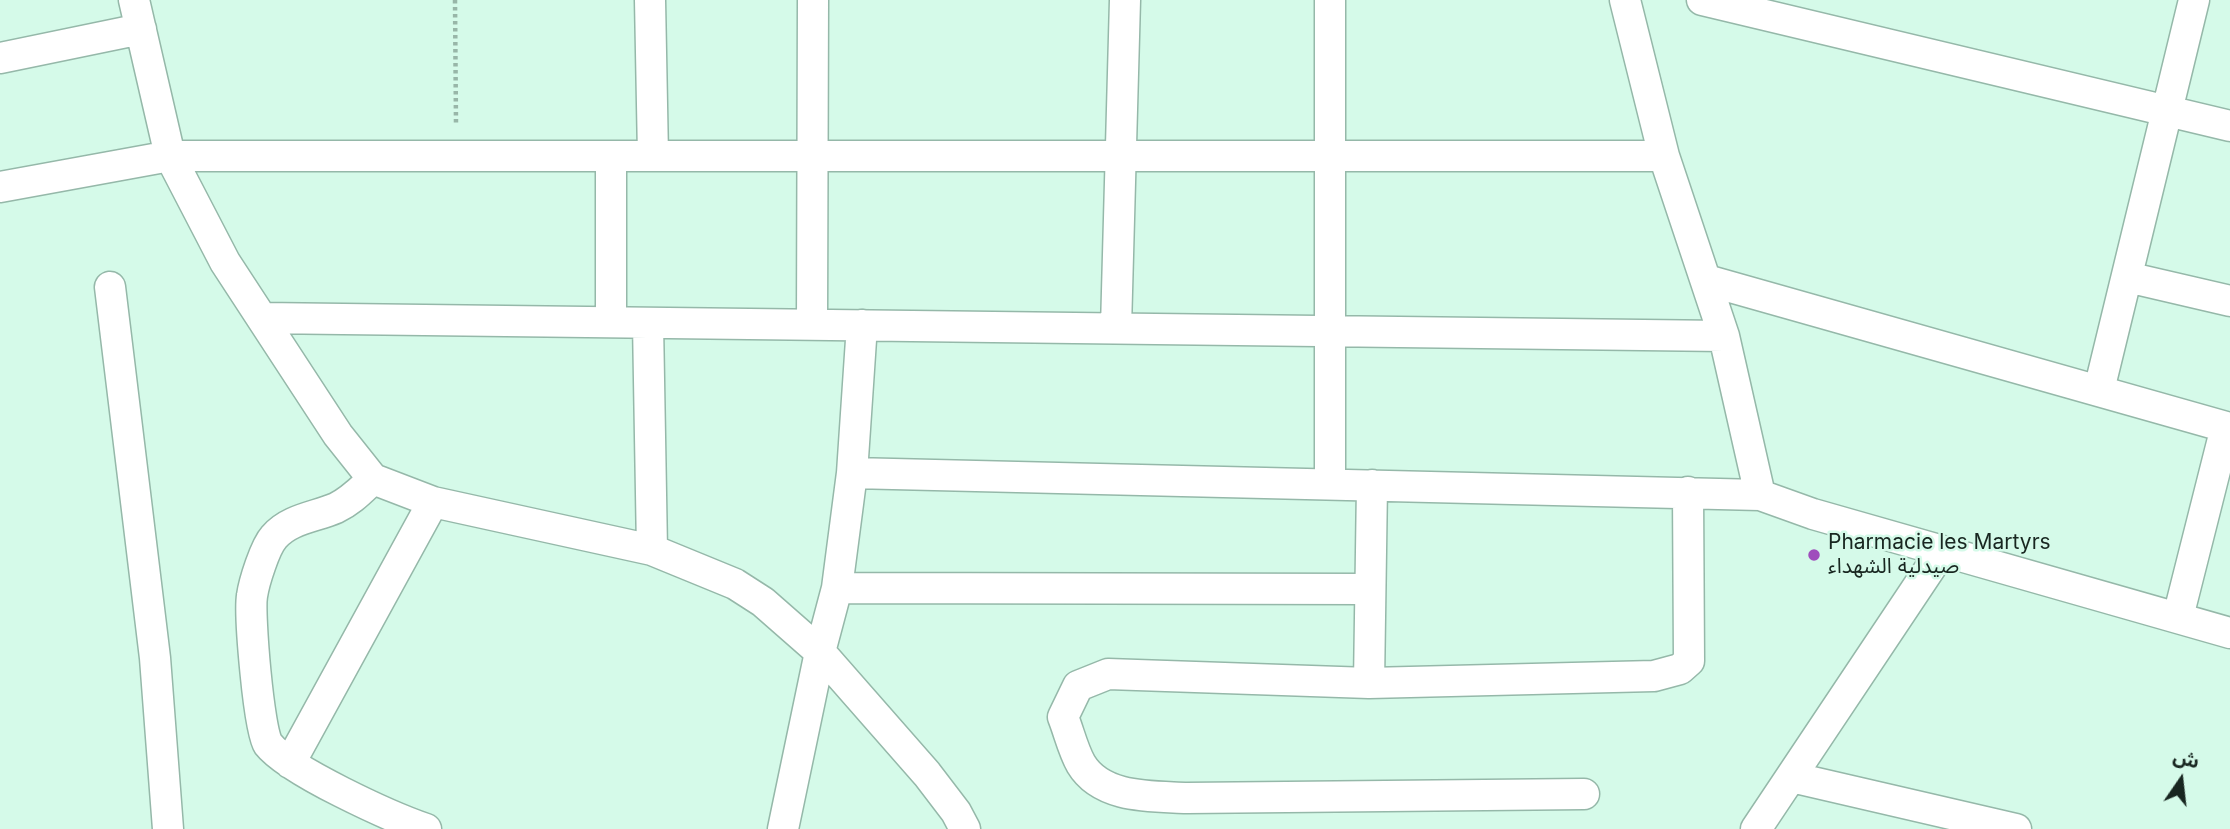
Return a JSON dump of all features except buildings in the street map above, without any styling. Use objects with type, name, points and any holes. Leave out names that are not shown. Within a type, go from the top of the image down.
[{"type":"street","points":[[134,0],[170,156],[225,262],[338,435],[373,479],[433,502],[652,550],[735,584],[763,602],[820,652],[928,774],[965,829]]},
{"type":"street","points":[[650,0],[653,156]]},
{"type":"street","points":[[812,324],[814,0]]},
{"type":"street","points":[[1116,328],[1125,0]]},
{"type":"street","points":[[1330,0],[1330,484]]},
{"type":"street","points":[[1625,0],[1664,156],[1724,337],[1760,495]]},
{"type":"street","points":[[1702,0],[2230,126]]},
{"type":"street","points":[[2099,390],[2194,0]]},
{"type":"street","points":[[0,58],[141,29]]},
{"type":"street","points":[[0,187],[170,156],[1664,156]]},
{"type":"street","points":[[611,156],[611,322]]},
{"type":"street","points":[[2127,277],[2230,301]]},
{"type":"street","points":[[1706,280],[2099,390],[2228,421],[2178,617]]},
{"type":"street","points":[[110,287],[155,658],[168,829]]},
{"type":"street","points":[[262,318],[1724,337]]},
{"type":"street","points":[[649,323],[652,550]]},
{"type":"street","points":[[783,829],[820,652],[837,588],[852,472],[862,325]]},
{"type":"street","points":[[852,472],[1760,495],[1813,514],[1941,552],[2230,633]]},
{"type":"street","points":[[373,479],[352,500],[284,526],[272,539],[252,597],[254,664],[266,742],[290,763],[401,820],[426,829]]},
{"type":"street","points":[[1369,682],[1371,485]]},
{"type":"street","points":[[1584,794],[1187,798],[1128,794],[1103,785],[1082,765],[1063,717],[1078,685],[1108,674],[1369,682],[1654,676],[1680,669],[1689,661],[1688,492]]},
{"type":"street","points":[[290,763],[433,502]]},
{"type":"street","points":[[1756,829],[1941,552]]},
{"type":"street","points":[[837,588],[1370,589]]},
{"type":"street","points":[[1791,777],[2016,829]]},
{"type":"path","points":[[456,0],[456,156]]},
{"type":"place","name":"Pharmacie les Martyrs صيدلية الشهداء","points":[[1814,555]]}]
